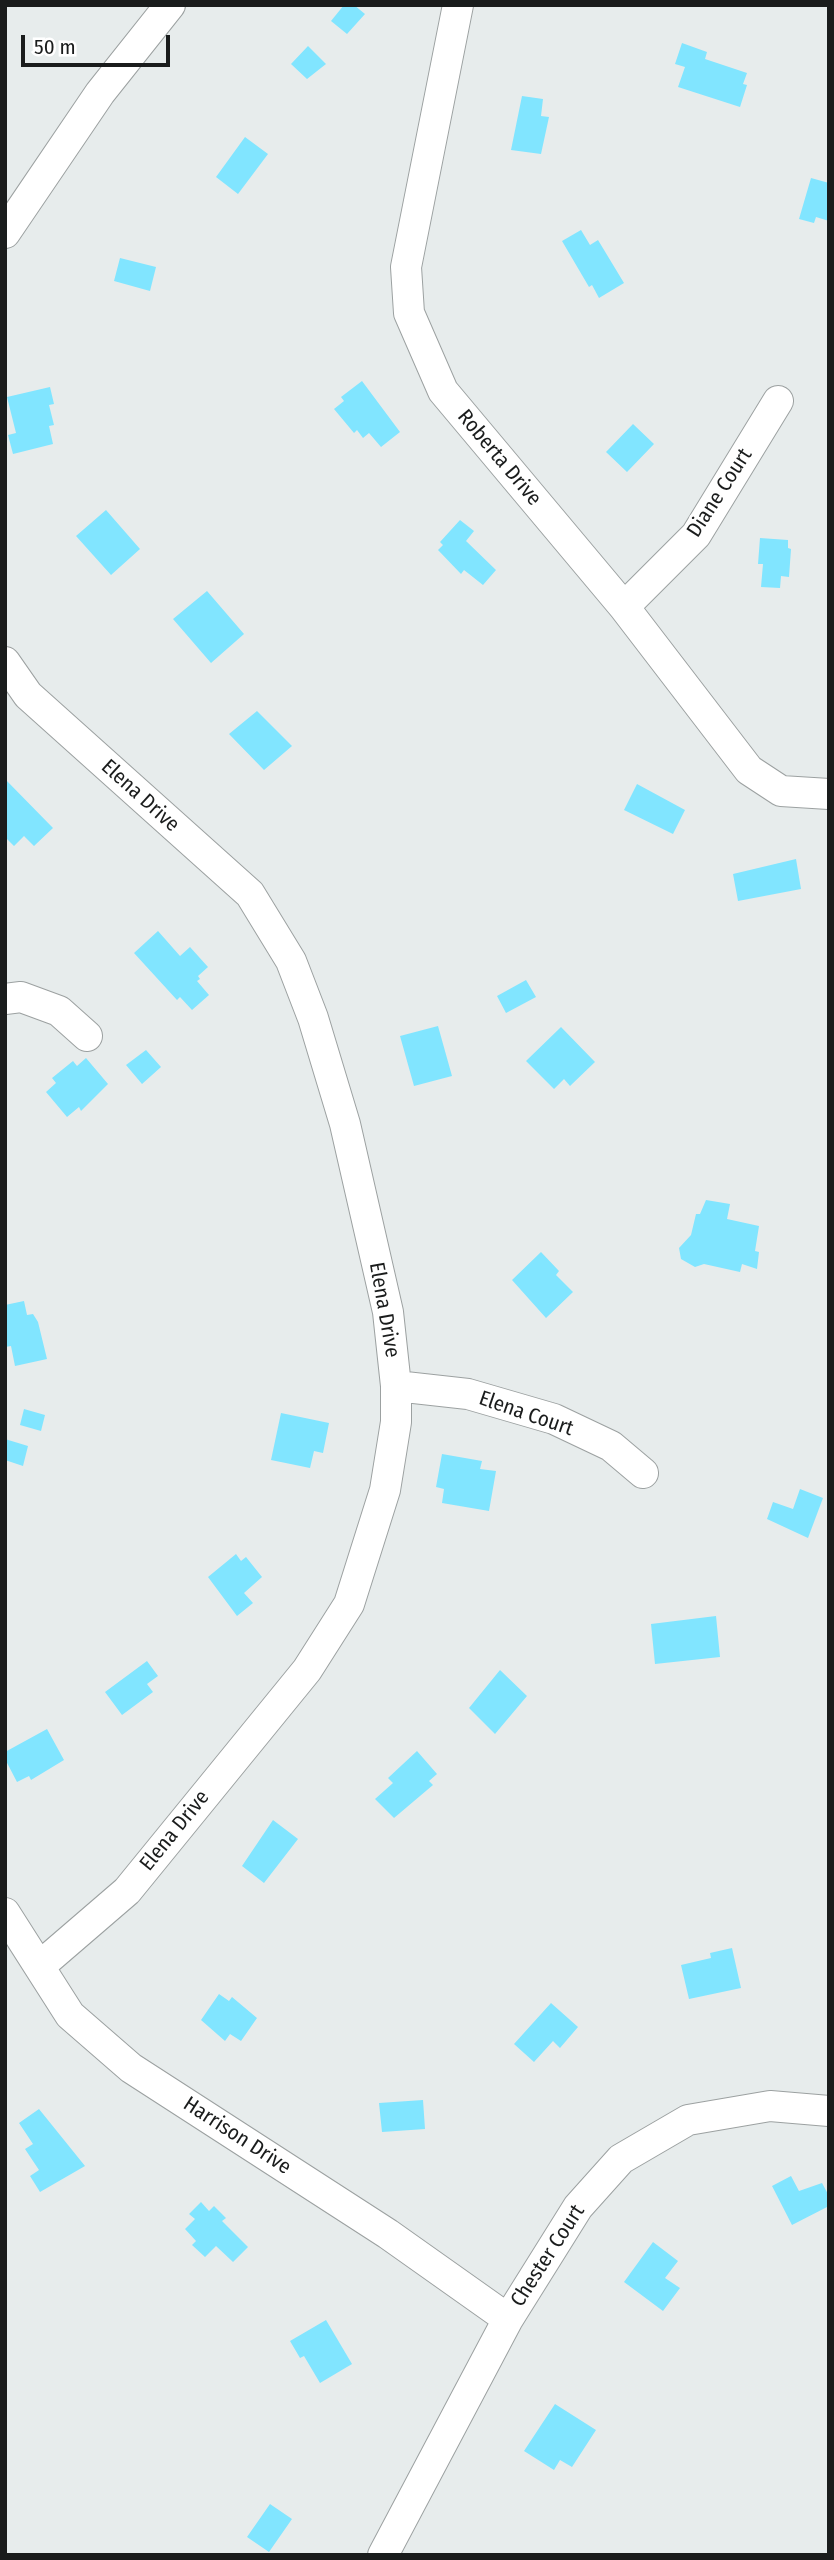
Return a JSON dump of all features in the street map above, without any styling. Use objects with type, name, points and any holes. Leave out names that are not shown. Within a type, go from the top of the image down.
[{"type":"street","points":[[5,233],[100,93],[170,5]]},
{"type":"street","name":"Roberta Drive","points":[[458,5],[406,267],[409,313],[443,391],[624,607],[749,770],[781,791],[829,794]]},
{"type":"street","name":"Diane Court","points":[[624,607],[696,535],[778,401]]},
{"type":"street","name":"Elena Drive","points":[[5,662],[28,695],[250,894],[291,961],[313,1018],[345,1124],[388,1312],[397,1386],[396,1422],[385,1490],[349,1604],[307,1670],[127,1891],[41,1965]]},
{"type":"street","points":[[5,999],[21,997],[59,1011],[87,1036]]},
{"type":"street","name":"Elena Court","points":[[397,1386],[468,1394],[554,1419],[611,1446],[643,1473]]},
{"type":"street","name":"Harrison Drive","points":[[5,1913],[41,1965],[70,2015],[131,2068],[388,2234],[508,2319]]},
{"type":"street","name":"Chester Court","points":[[383,2555],[508,2319],[578,2207],[621,2160],[688,2120],[770,2106],[829,2110]]},
{"type":"building","points":[[344,5],[354,5],[365,14],[347,34],[331,21]]},
{"type":"building","points":[[682,43],[707,52],[705,59],[747,73],[743,84],[747,85],[740,107],[678,87],[685,67],[675,64]]},
{"type":"building","points":[[308,46],[326,64],[307,79],[291,64]]},
{"type":"building","points":[[522,96],[543,99],[541,116],[549,117],[541,154],[511,150]]},
{"type":"building","points":[[245,137],[268,154],[238,194],[216,177]]},
{"type":"building","points":[[811,178],[829,183],[829,221],[816,217],[814,223],[799,219]]},
{"type":"building","points":[[581,230],[590,245],[598,240],[624,283],[599,298],[592,285],[589,287],[562,241]]},
{"type":"building","points":[[120,258],[156,267],[150,291],[114,281]]},
{"type":"building","points":[[362,381],[400,432],[381,447],[369,433],[363,438],[357,430],[354,433],[334,409],[344,401],[341,397]]},
{"type":"building","points":[[50,387],[54,404],[49,405],[54,425],[49,426],[53,444],[13,454],[8,435],[16,433],[7,397]]},
{"type":"building","points":[[633,424],[654,444],[627,472],[606,452]]},
{"type":"building","points":[[106,510],[140,549],[111,575],[76,536]]},
{"type":"building","points":[[460,520],[474,531],[466,541],[496,570],[483,585],[464,570],[461,574],[438,550],[443,545],[440,542]]},
{"type":"building","points":[[760,538],[788,540],[788,548],[791,549],[789,577],[781,576],[780,588],[761,587],[763,564],[758,564]]},
{"type":"building","points":[[207,591],[244,634],[211,663],[173,619]]},
{"type":"building","points":[[257,711],[292,746],[264,770],[229,734]]},
{"type":"building","points":[[5,779],[53,828],[34,846],[24,836],[14,846],[5,837]]},
{"type":"building","points":[[637,784],[685,810],[673,834],[624,810]]},
{"type":"building","points":[[796,859],[801,889],[738,901],[733,874]]},
{"type":"building","points":[[158,931],[180,956],[190,947],[208,967],[198,976],[200,979],[197,981],[209,995],[192,1010],[180,997],[177,1000],[134,953]]},
{"type":"building","points":[[526,980],[536,997],[506,1013],[497,996]]},
{"type":"building","points":[[438,1026],[452,1076],[414,1086],[400,1036]]},
{"type":"building","points":[[561,1027],[595,1062],[570,1086],[564,1079],[554,1089],[526,1061]]},
{"type":"building","points":[[146,1050],[161,1067],[142,1084],[126,1065]]},
{"type":"building","points":[[86,1058],[108,1084],[81,1111],[79,1107],[67,1117],[46,1092],[56,1083],[52,1078],[73,1061],[77,1066]]},
{"type":"building","points":[[706,1200],[730,1204],[727,1219],[759,1226],[755,1251],[759,1252],[757,1269],[742,1264],[740,1272],[704,1264],[695,1267],[681,1259],[679,1248],[691,1235],[696,1214],[700,1214]]},
{"type":"building","points":[[541,1252],[559,1271],[556,1275],[573,1292],[546,1318],[512,1280]]},
{"type":"building","points":[[24,1301],[27,1315],[33,1314],[38,1322],[47,1359],[15,1366],[11,1346],[5,1347],[5,1305]]},
{"type":"building","points":[[24,1409],[45,1415],[41,1431],[20,1425]]},
{"type":"building","points":[[281,1413],[329,1423],[323,1453],[314,1451],[310,1468],[271,1460]]},
{"type":"building","points":[[5,1439],[28,1446],[23,1466],[5,1460]]},
{"type":"building","points":[[442,1454],[482,1461],[480,1469],[496,1471],[489,1511],[442,1503],[444,1489],[436,1487]]},
{"type":"building","points":[[800,1489],[823,1498],[808,1538],[767,1519],[773,1502],[793,1509]]},
{"type":"building","points":[[236,1554],[241,1561],[246,1557],[262,1577],[244,1593],[253,1603],[237,1616],[208,1577]]},
{"type":"building","points":[[716,1616],[720,1657],[655,1664],[651,1624]]},
{"type":"building","points":[[147,1661],[158,1676],[147,1684],[153,1692],[122,1715],[105,1692]]},
{"type":"building","points":[[500,1670],[527,1696],[495,1734],[469,1708]]},
{"type":"building","points":[[47,1729],[64,1760],[31,1780],[29,1776],[17,1782],[5,1759],[5,1752]]},
{"type":"building","points":[[417,1751],[437,1774],[429,1781],[433,1785],[394,1818],[375,1799],[393,1783],[388,1778]]},
{"type":"building","points":[[273,1820],[298,1839],[264,1883],[242,1866]]},
{"type":"building","points":[[732,1948],[741,1988],[689,1999],[681,1965],[711,1958],[710,1953]]},
{"type":"building","points":[[219,1994],[229,2001],[232,1997],[257,2018],[241,2041],[230,2034],[225,2041],[201,2020]]},
{"type":"building","points":[[551,2003],[578,2027],[560,2048],[553,2041],[534,2062],[514,2044]]},
{"type":"building","points":[[423,2100],[425,2129],[382,2132],[379,2103]]},
{"type":"building","points":[[39,2109],[85,2166],[40,2192],[30,2176],[39,2170],[25,2149],[33,2144],[19,2123]]},
{"type":"building","points":[[791,2176],[799,2191],[822,2183],[829,2196],[829,2206],[792,2225],[772,2186]]},
{"type":"building","points":[[201,2202],[209,2211],[214,2206],[226,2218],[222,2221],[248,2247],[233,2262],[216,2246],[205,2257],[192,2245],[196,2241],[185,2229],[195,2219],[189,2214]]},
{"type":"building","points":[[653,2242],[678,2261],[665,2278],[680,2288],[663,2311],[624,2282]]},
{"type":"building","points":[[326,2320],[352,2364],[320,2383],[304,2356],[300,2358],[290,2341]]},
{"type":"building","points":[[555,2404],[596,2430],[572,2467],[560,2460],[554,2470],[524,2451]]},
{"type":"building","points":[[270,2504],[292,2519],[269,2552],[247,2537]]}]
